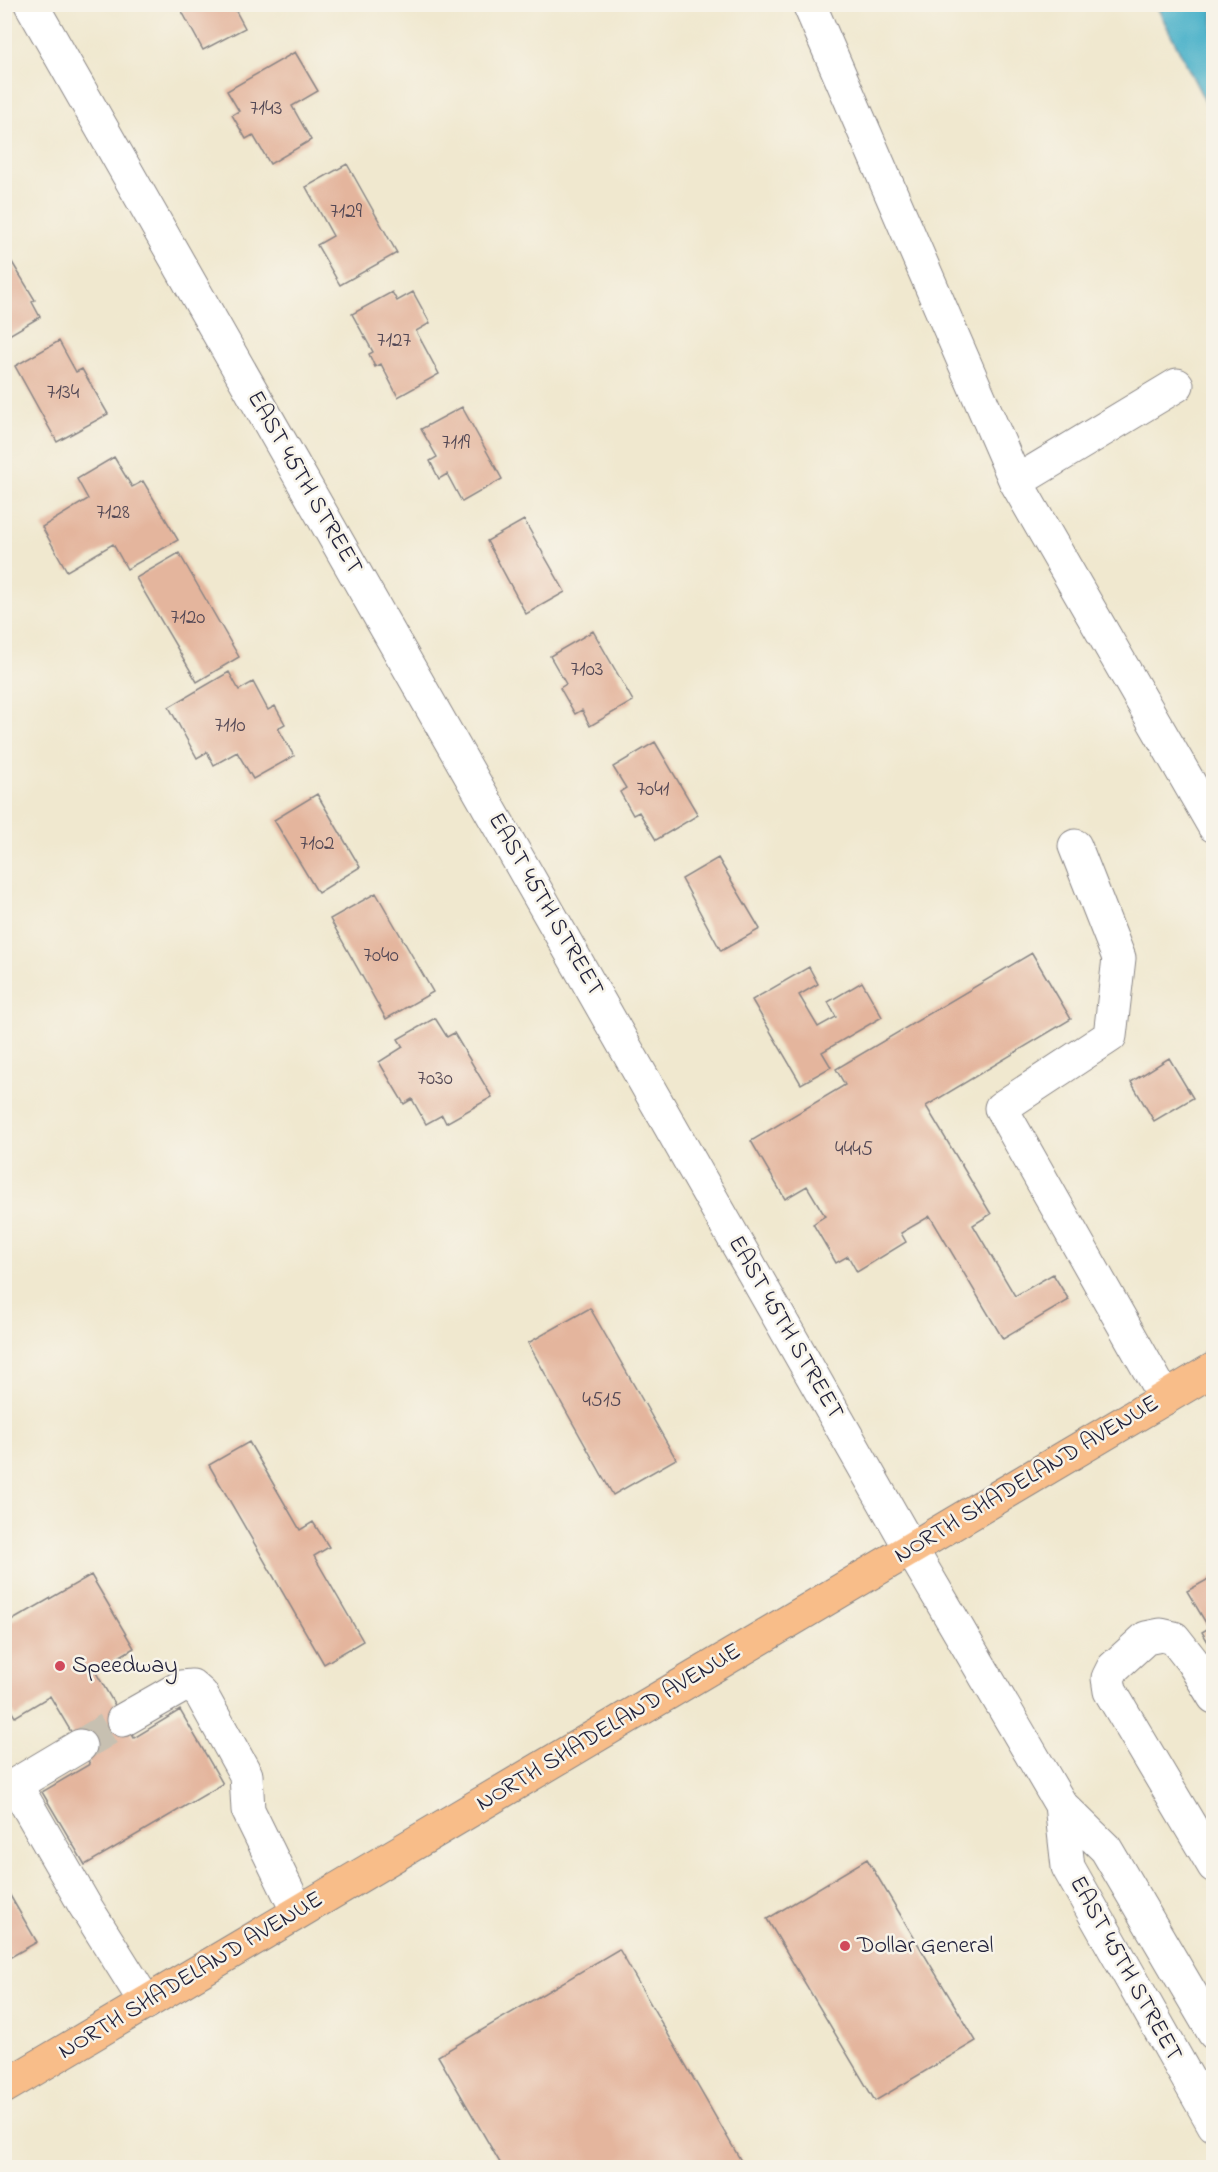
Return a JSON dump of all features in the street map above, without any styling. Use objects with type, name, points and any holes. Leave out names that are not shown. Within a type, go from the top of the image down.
[{"type":"main road","name":"NORTH SHADELAND AVENUE","points":[[4,2087],[1214,1369]]},
{"type":"street","name":"EAST 45TH STREET","points":[[31,4],[911,1549],[1061,1805],[1106,1849],[1214,2033]]},
{"type":"street","points":[[809,4],[1016,482],[1214,826]]},
{"type":"street","points":[[1016,482],[1177,385]]},
{"type":"street","points":[[1075,846],[1119,958],[1110,1036],[1001,1108],[1165,1398]]},
{"type":"street","points":[[1214,1697],[1192,1661],[1174,1638],[1161,1635],[1146,1638],[1113,1668],[1108,1678],[1110,1691],[1214,1866]]},
{"type":"street","points":[[123,1720],[181,1687],[192,1686],[201,1694],[246,1775],[248,1810],[298,1912]]},
{"type":"street","points":[[80,1746],[18,1783],[23,1798],[84,1904],[146,2003]]},
{"type":"street","name":"EAST 45TH STREET","points":[[1061,1805],[1068,1867],[1203,2083],[1214,2125]]},
{"type":"water","points":[[1156,5],[1213,5],[1213,114],[1208,107]]},
{"type":"building","points":[[178,4],[232,4],[245,28],[203,50]]},
{"type":"building","points":[[295,52],[318,91],[292,106],[311,140],[270,164],[253,135],[246,139],[232,115],[239,111],[227,91]]},
{"type":"building","points":[[347,164],[397,253],[340,285],[317,245],[333,236],[306,187]]},
{"type":"building","points":[[4,249],[35,300],[32,302],[40,317],[4,338]]},
{"type":"building","points":[[392,292],[397,301],[413,292],[430,323],[416,331],[439,374],[398,397],[381,364],[375,367],[369,354],[373,352],[352,314]]},
{"type":"building","points":[[59,341],[76,372],[82,369],[108,414],[57,442],[15,366]]},
{"type":"building","points":[[462,407],[502,479],[462,502],[447,474],[439,479],[430,461],[437,457],[421,429]]},
{"type":"building","points":[[114,457],[132,487],[143,481],[178,540],[127,569],[113,544],[67,571],[42,527],[88,499],[77,479]]},
{"type":"building","points":[[524,520],[565,592],[526,614],[487,541]]},
{"type":"building","points":[[179,553],[239,657],[197,682],[136,578]]},
{"type":"building","points":[[593,631],[633,701],[590,726],[582,710],[575,714],[560,688],[566,684],[550,656]]},
{"type":"building","points":[[229,672],[239,690],[253,682],[268,710],[275,706],[285,724],[278,728],[294,756],[253,779],[237,752],[214,765],[207,752],[197,758],[169,707]]},
{"type":"building","points":[[655,742],[698,815],[656,840],[639,812],[633,815],[620,792],[626,788],[613,767]]},
{"type":"building","points":[[317,794],[360,867],[318,893],[274,820]]},
{"type":"building","points":[[718,858],[760,929],[721,951],[682,879]]},
{"type":"building","points":[[376,893],[433,992],[386,1019],[330,919]]},
{"type":"building","points":[[1032,953],[1071,1019],[926,1106],[991,1214],[973,1225],[1015,1296],[1053,1274],[1069,1300],[1003,1339],[930,1216],[901,1233],[906,1242],[857,1272],[848,1256],[836,1263],[813,1224],[825,1216],[807,1186],[785,1199],[751,1141],[845,1085],[836,1069]]},
{"type":"building","points":[[809,967],[818,984],[799,995],[818,1027],[836,1017],[828,1002],[862,982],[882,1017],[822,1052],[831,1067],[801,1084],[752,1000]]},
{"type":"building","points":[[435,1018],[447,1037],[454,1033],[492,1097],[446,1123],[442,1115],[426,1124],[412,1099],[404,1104],[379,1062],[403,1047],[398,1039]]},
{"type":"building","points":[[1169,1058],[1193,1098],[1154,1121],[1131,1082]]},
{"type":"building","points":[[590,1308],[676,1459],[613,1495],[528,1343]]},
{"type":"building","points":[[249,1442],[300,1530],[313,1522],[329,1547],[314,1556],[363,1641],[324,1664],[209,1465]]},
{"type":"building","points":[[91,1575],[134,1648],[95,1671],[134,1738],[180,1710],[223,1784],[85,1865],[42,1792],[90,1764],[50,1696],[15,1717],[4,1699],[4,1625]]},
{"type":"building","points":[[1214,1576],[1214,1652],[1202,1632],[1209,1628],[1187,1591]]},
{"type":"building","points":[[867,1859],[976,2041],[875,2101],[767,1919]]},
{"type":"building","points":[[4,1885],[37,1942],[4,1961]]},
{"type":"building","points":[[619,1949],[745,2168],[503,2168],[438,2056]]},
{"type":"tunnel","points":[[80,1746],[123,1720]]},
{"type":"place","name":"Speedway","points":[[60,1666]]},
{"type":"place","name":"Dollar General","points":[[845,1946]]}]
